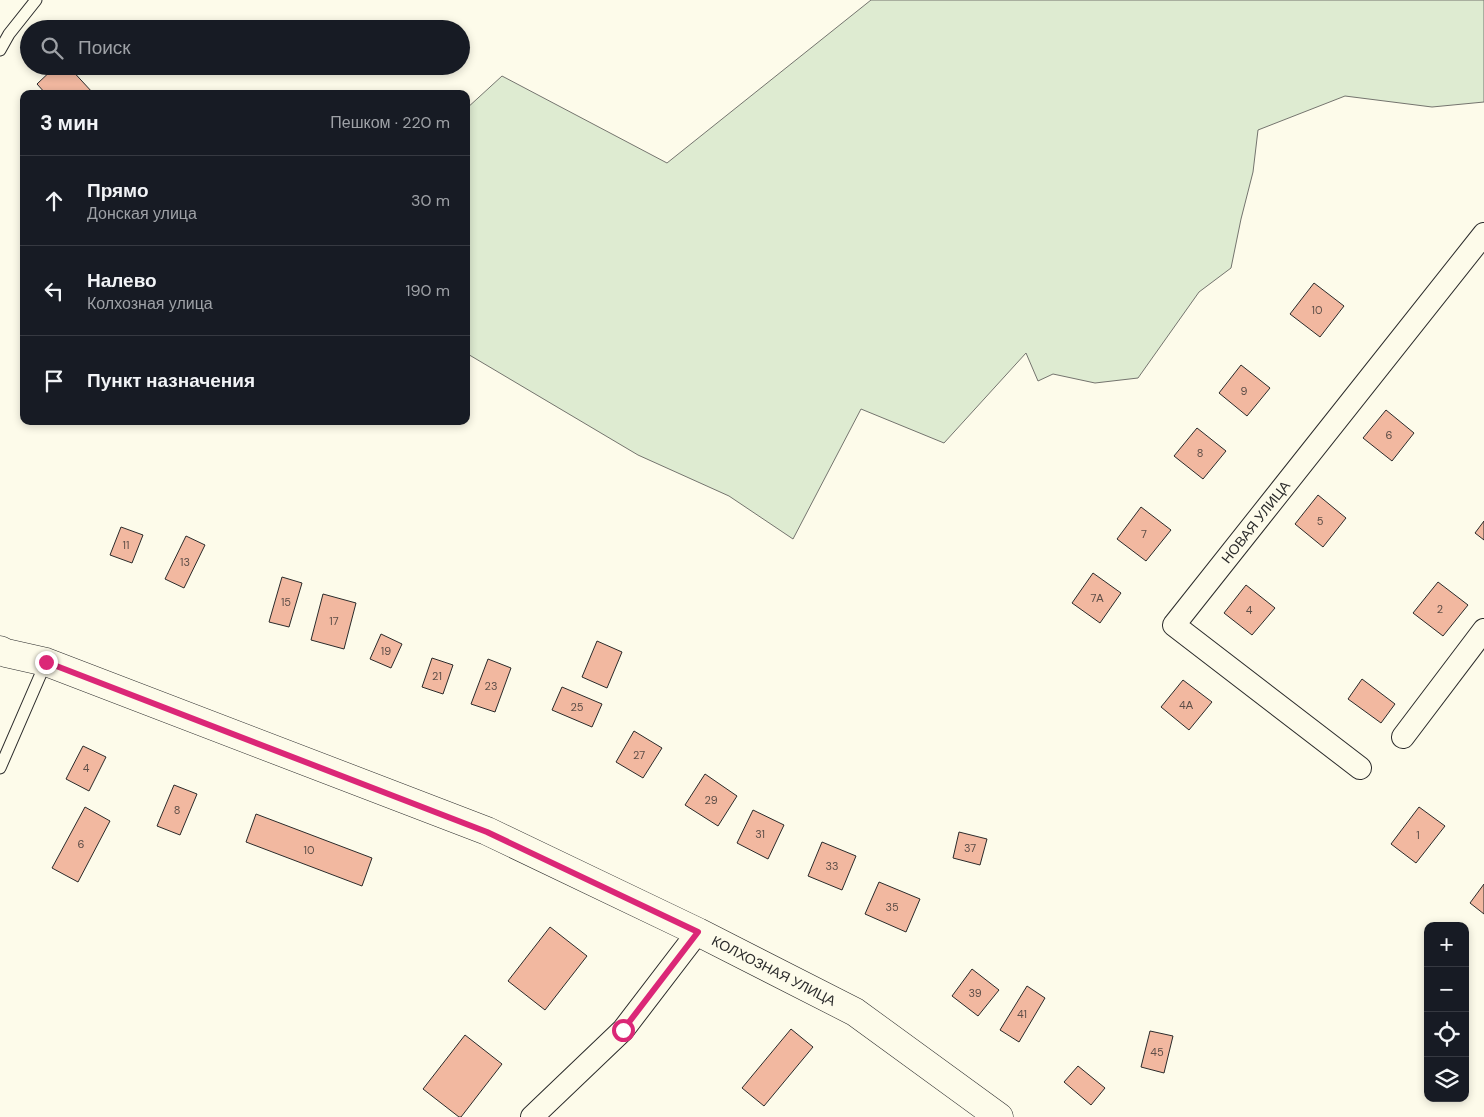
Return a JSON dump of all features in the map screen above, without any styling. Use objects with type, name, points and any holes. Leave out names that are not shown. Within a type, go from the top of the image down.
[{"type":"street","name":"НОВАЯ УЛИЦА","points":[[1360,768],[1174,624],[1484,234]]},
{"type":"street","points":[[1403,737],[1484,630]]},
{"type":"street","name":"КОЛХОЗНАЯ УЛИЦА","points":[[0,650],[46,662],[487,832],[698,932],[855,1012],[996,1116]]},
{"type":"street","points":[[532,1117],[623,1030],[698,932]]},
{"type":"lane","points":[[20,20],[36,0]]},
{"type":"lane","points":[[0,50],[20,20]]},
{"type":"lane","points":[[0,768],[46,662]]},
{"type":"green space","points":[[871,0],[1484,0],[1484,102],[1432,107],[1345,96],[1258,130],[1253,172],[1231,268],[1199,292],[1138,378],[1095,383],[1053,374],[1038,381],[1026,353],[944,443],[861,409],[793,539],[729,496],[638,455],[470,355],[470,105],[502,76],[667,163]]},
{"type":"building","points":[[46,75],[76,75],[90,90],[42,90],[37,84]]},
{"type":"building","points":[[1314,283],[1344,306],[1320,337],[1290,314]]},
{"type":"building","points":[[1241,365],[1270,388],[1247,416],[1219,393]]},
{"type":"building","points":[[1386,410],[1414,433],[1392,461],[1363,438]]},
{"type":"building","points":[[1197,428],[1226,451],[1203,479],[1174,456]]},
{"type":"building","points":[[1318,495],[1346,518],[1323,547],[1295,524]]},
{"type":"building","points":[[1141,507],[1171,530],[1146,561],[1117,539]]},
{"type":"building","points":[[1484,521],[1484,540],[1475,533]]},
{"type":"building","points":[[121,527],[143,535],[132,563],[110,555]]},
{"type":"building","points":[[186,536],[205,545],[184,588],[165,579]]},
{"type":"building","points":[[1093,573],[1121,593],[1100,623],[1072,603]]},
{"type":"building","points":[[282,577],[302,583],[289,627],[269,622]]},
{"type":"building","points":[[1438,582],[1468,605],[1443,636],[1413,613]]},
{"type":"building","points":[[1246,585],[1275,608],[1252,635],[1224,613]]},
{"type":"building","points":[[323,594],[356,603],[344,649],[311,640]]},
{"type":"building","points":[[381,634],[402,644],[391,668],[370,659]]},
{"type":"building","points":[[597,641],[622,652],[607,688],[582,677]]},
{"type":"building","points":[[432,658],[453,665],[443,694],[422,687]]},
{"type":"building","points":[[488,659],[511,668],[495,712],[471,704]]},
{"type":"building","points":[[1362,679],[1395,704],[1381,723],[1348,699]]},
{"type":"building","points":[[1183,680],[1212,702],[1189,730],[1161,707]]},
{"type":"building","points":[[562,687],[602,704],[592,727],[552,710]]},
{"type":"building","points":[[634,731],[662,748],[643,778],[616,762]]},
{"type":"building","points":[[83,746],[106,757],[89,791],[66,779]]},
{"type":"building","points":[[705,774],[737,796],[718,826],[685,805]]},
{"type":"building","points":[[174,785],[197,794],[180,835],[157,826]]},
{"type":"building","points":[[85,807],[110,821],[78,882],[52,868]]},
{"type":"building","points":[[1419,807],[1445,826],[1416,863],[1391,844]]},
{"type":"building","points":[[753,810],[784,825],[768,859],[737,843]]},
{"type":"building","points":[[256,814],[372,858],[362,886],[246,842]]},
{"type":"building","points":[[959,832],[987,839],[980,865],[953,858]]},
{"type":"building","points":[[822,842],[856,856],[842,890],[808,876]]},
{"type":"building","points":[[879,882],[920,899],[906,932],[865,914]]},
{"type":"building","points":[[1484,884],[1484,914],[1470,903]]},
{"type":"building","points":[[550,927],[587,956],[545,1010],[508,981]]},
{"type":"building","points":[[972,969],[999,990],[978,1016],[952,996]]},
{"type":"building","points":[[1027,986],[1045,998],[1019,1042],[1000,1030]]},
{"type":"building","points":[[791,1029],[813,1047],[764,1106],[742,1088]]},
{"type":"building","points":[[1150,1031],[1173,1036],[1164,1073],[1141,1067]]},
{"type":"building","points":[[465,1035],[502,1064],[461,1117],[459,1117],[423,1089]]},
{"type":"building","points":[[1078,1066],[1105,1088],[1091,1105],[1064,1082]]},
{"type":"route","points":[[46,662],[487,832],[698,932],[623,1030]]}]
